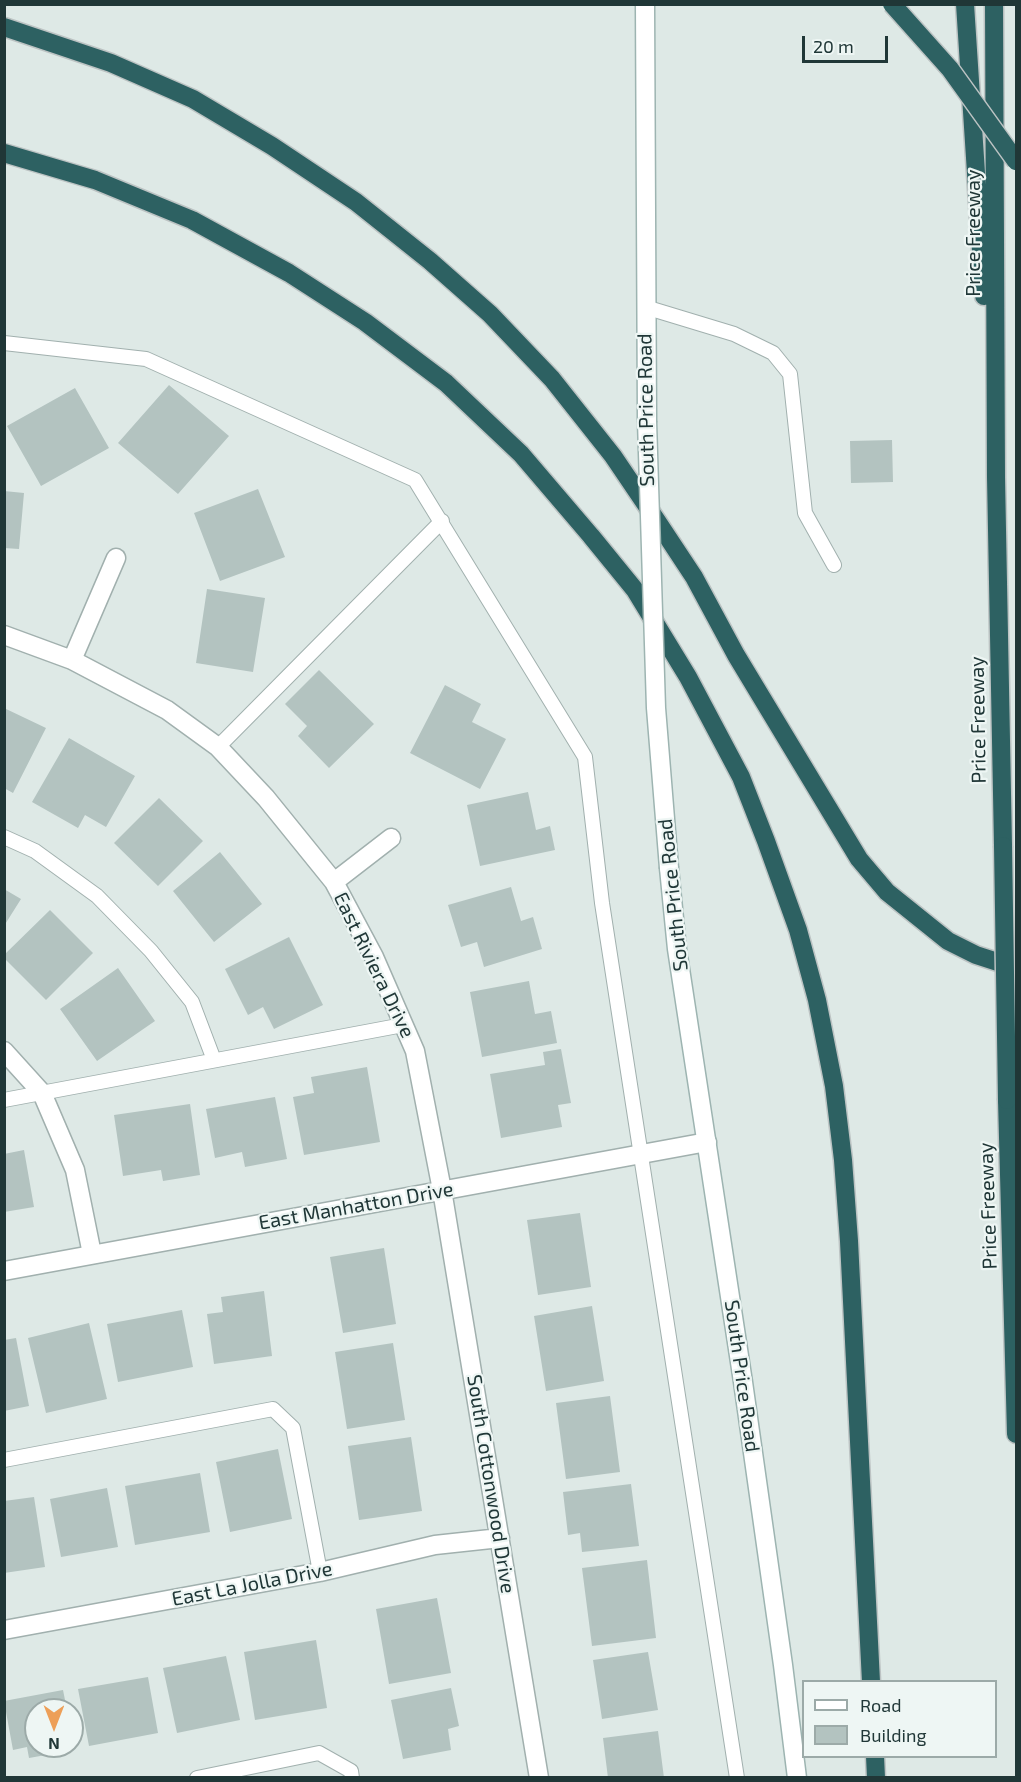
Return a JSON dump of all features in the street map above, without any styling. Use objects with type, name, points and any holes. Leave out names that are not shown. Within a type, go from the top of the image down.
[{"type":"highway","points":[[892,4],[950,69],[1017,160]]},
{"type":"highway","points":[[965,4],[996,477]]},
{"type":"highway","name":"Price Freeway","points":[[994,6],[996,477],[1007,1100],[1017,1434]]},
{"type":"highway","points":[[4,27],[111,63],[213,111],[356,202],[430,261],[490,314],[552,379],[613,456],[645,502],[694,578],[736,655],[859,859],[887,892],[948,941],[976,955],[1017,968]]},
{"type":"highway","points":[[4,153],[95,180],[192,220],[318,291],[365,322],[446,383],[522,454],[591,536],[635,590],[688,676],[741,777],[798,930],[817,1000],[834,1086],[843,1160],[849,1241],[871,1680]]},
{"type":"highway","points":[[875,1758],[876,1778]]},
{"type":"street","name":"South Price Road","points":[[645,4],[646,421],[655,697],[669,867],[677,949],[783,1665],[797,1778]]},
{"type":"street","points":[[72,660],[116,558]]},
{"type":"street","name":"East Riviera Drive","points":[[4,635],[72,660],[167,710],[218,747],[266,798],[334,882],[374,957],[415,1052],[442,1190]]},
{"type":"street","name":"East Riviera Drive","points":[[334,882],[391,838]]},
{"type":"street","points":[[4,1051],[42,1093],[75,1170],[92,1254]]},
{"type":"street","name":"East Manhatton Drive","points":[[4,1271],[707,1142]]},
{"type":"street","name":"South Cottonwood Drive","points":[[442,1190],[539,1778]]},
{"type":"street","name":"East La Jolla Drive","points":[[4,1630],[320,1572],[435,1545],[500,1538]]},
{"type":"lane","points":[[645,307],[734,334],[773,353],[790,374],[805,513],[834,565]]},
{"type":"lane","points":[[4,343],[146,359],[415,480],[585,757],[602,903],[737,1778]]},
{"type":"lane","points":[[218,747],[442,521]]},
{"type":"lane","points":[[4,837],[35,851],[97,896],[151,951],[192,1002],[214,1060]]},
{"type":"lane","points":[[4,1100],[403,1024]]},
{"type":"lane","points":[[4,1460],[273,1409],[293,1428],[320,1572]]},
{"type":"lane","points":[[197,1778],[319,1753],[351,1771],[352,1778]]},
{"type":"building","points":[[169,385],[229,436],[178,494],[118,443]]},
{"type":"building","points":[[75,388],[109,448],[41,486],[7,426]]},
{"type":"building","points":[[892,440],[893,482],[851,483],[850,441]]},
{"type":"building","points":[[258,489],[285,557],[220,581],[194,513]]},
{"type":"building","points":[[4,491],[24,493],[19,549],[4,548]]},
{"type":"building","points":[[207,589],[265,598],[253,672],[196,663]]},
{"type":"building","points":[[319,670],[374,724],[329,768],[298,736],[307,726],[285,704]]},
{"type":"building","points":[[445,685],[481,704],[472,722],[506,739],[480,789],[410,753]]},
{"type":"building","points":[[4,708],[46,728],[13,793],[4,788]]},
{"type":"building","points":[[69,738],[135,776],[106,827],[85,815],[78,828],[32,802]]},
{"type":"building","points":[[528,792],[536,830],[550,826],[555,850],[480,866],[467,805]]},
{"type":"building","points":[[159,798],[203,841],[158,886],[114,843]]},
{"type":"building","points":[[220,852],[262,904],[214,942],[173,891]]},
{"type":"building","points":[[511,887],[521,921],[533,917],[542,949],[484,967],[477,942],[461,947],[448,905]]},
{"type":"building","points":[[4,889],[21,899],[4,926]]},
{"type":"building","points":[[50,910],[93,953],[46,1000],[4,958],[4,955]]},
{"type":"building","points":[[289,937],[323,1005],[274,1029],[263,1007],[248,1015],[225,969]]},
{"type":"building","points":[[118,968],[155,1021],[97,1061],[60,1009]]},
{"type":"building","points":[[529,981],[535,1014],[551,1011],[557,1043],[482,1057],[470,992]]},
{"type":"building","points":[[561,1049],[571,1103],[558,1105],[562,1127],[501,1138],[490,1074],[545,1065],[543,1052]]},
{"type":"building","points":[[367,1067],[380,1142],[304,1155],[293,1097],[314,1093],[311,1077]]},
{"type":"building","points":[[275,1097],[287,1159],[245,1167],[242,1152],[215,1158],[206,1109]]},
{"type":"building","points":[[190,1104],[200,1175],[163,1181],[161,1170],[123,1176],[114,1115]]},
{"type":"building","points":[[24,1150],[34,1207],[4,1212],[4,1154]]},
{"type":"building","points":[[580,1213],[591,1287],[538,1295],[527,1220]]},
{"type":"building","points":[[384,1248],[396,1324],[343,1333],[330,1257]]},
{"type":"building","points":[[264,1291],[272,1356],[214,1364],[207,1314],[223,1312],[221,1297]]},
{"type":"building","points":[[592,1306],[604,1381],[546,1391],[534,1316]]},
{"type":"building","points":[[182,1310],[193,1367],[118,1382],[107,1324]]},
{"type":"building","points":[[89,1323],[107,1399],[46,1413],[28,1338]]},
{"type":"building","points":[[16,1338],[29,1406],[4,1411],[4,1340]]},
{"type":"building","points":[[393,1343],[405,1420],[347,1429],[335,1352]]},
{"type":"building","points":[[610,1396],[620,1472],[566,1479],[556,1403]]},
{"type":"building","points":[[411,1437],[422,1511],[359,1520],[348,1446]]},
{"type":"building","points":[[278,1449],[292,1519],[230,1532],[216,1462]]},
{"type":"building","points":[[200,1473],[210,1532],[135,1545],[125,1486]]},
{"type":"building","points":[[631,1484],[639,1546],[582,1552],[580,1533],[568,1535],[563,1492]]},
{"type":"building","points":[[107,1488],[118,1547],[61,1557],[50,1499]]},
{"type":"building","points":[[34,1497],[45,1567],[4,1573],[4,1501]]},
{"type":"building","points":[[647,1560],[656,1638],[592,1646],[582,1568]]},
{"type":"building","points":[[437,1598],[451,1673],[389,1684],[376,1609]]},
{"type":"building","points":[[316,1640],[327,1708],[255,1720],[244,1652]]},
{"type":"building","points":[[648,1652],[658,1710],[602,1719],[593,1660]]},
{"type":"building","points":[[226,1656],[240,1720],[177,1733],[163,1668]]},
{"type":"building","points":[[148,1677],[158,1733],[89,1746],[84,1720],[84,1698],[80,1698],[78,1689]]},
{"type":"building","points":[[451,1688],[459,1726],[448,1729],[451,1750],[403,1759],[391,1700]]},
{"type":"building","points":[[63,1690],[65,1698],[24,1698],[24,1748],[13,1750],[4,1701]]},
{"type":"building","points":[[658,1731],[664,1778],[608,1778],[603,1738]]}]
